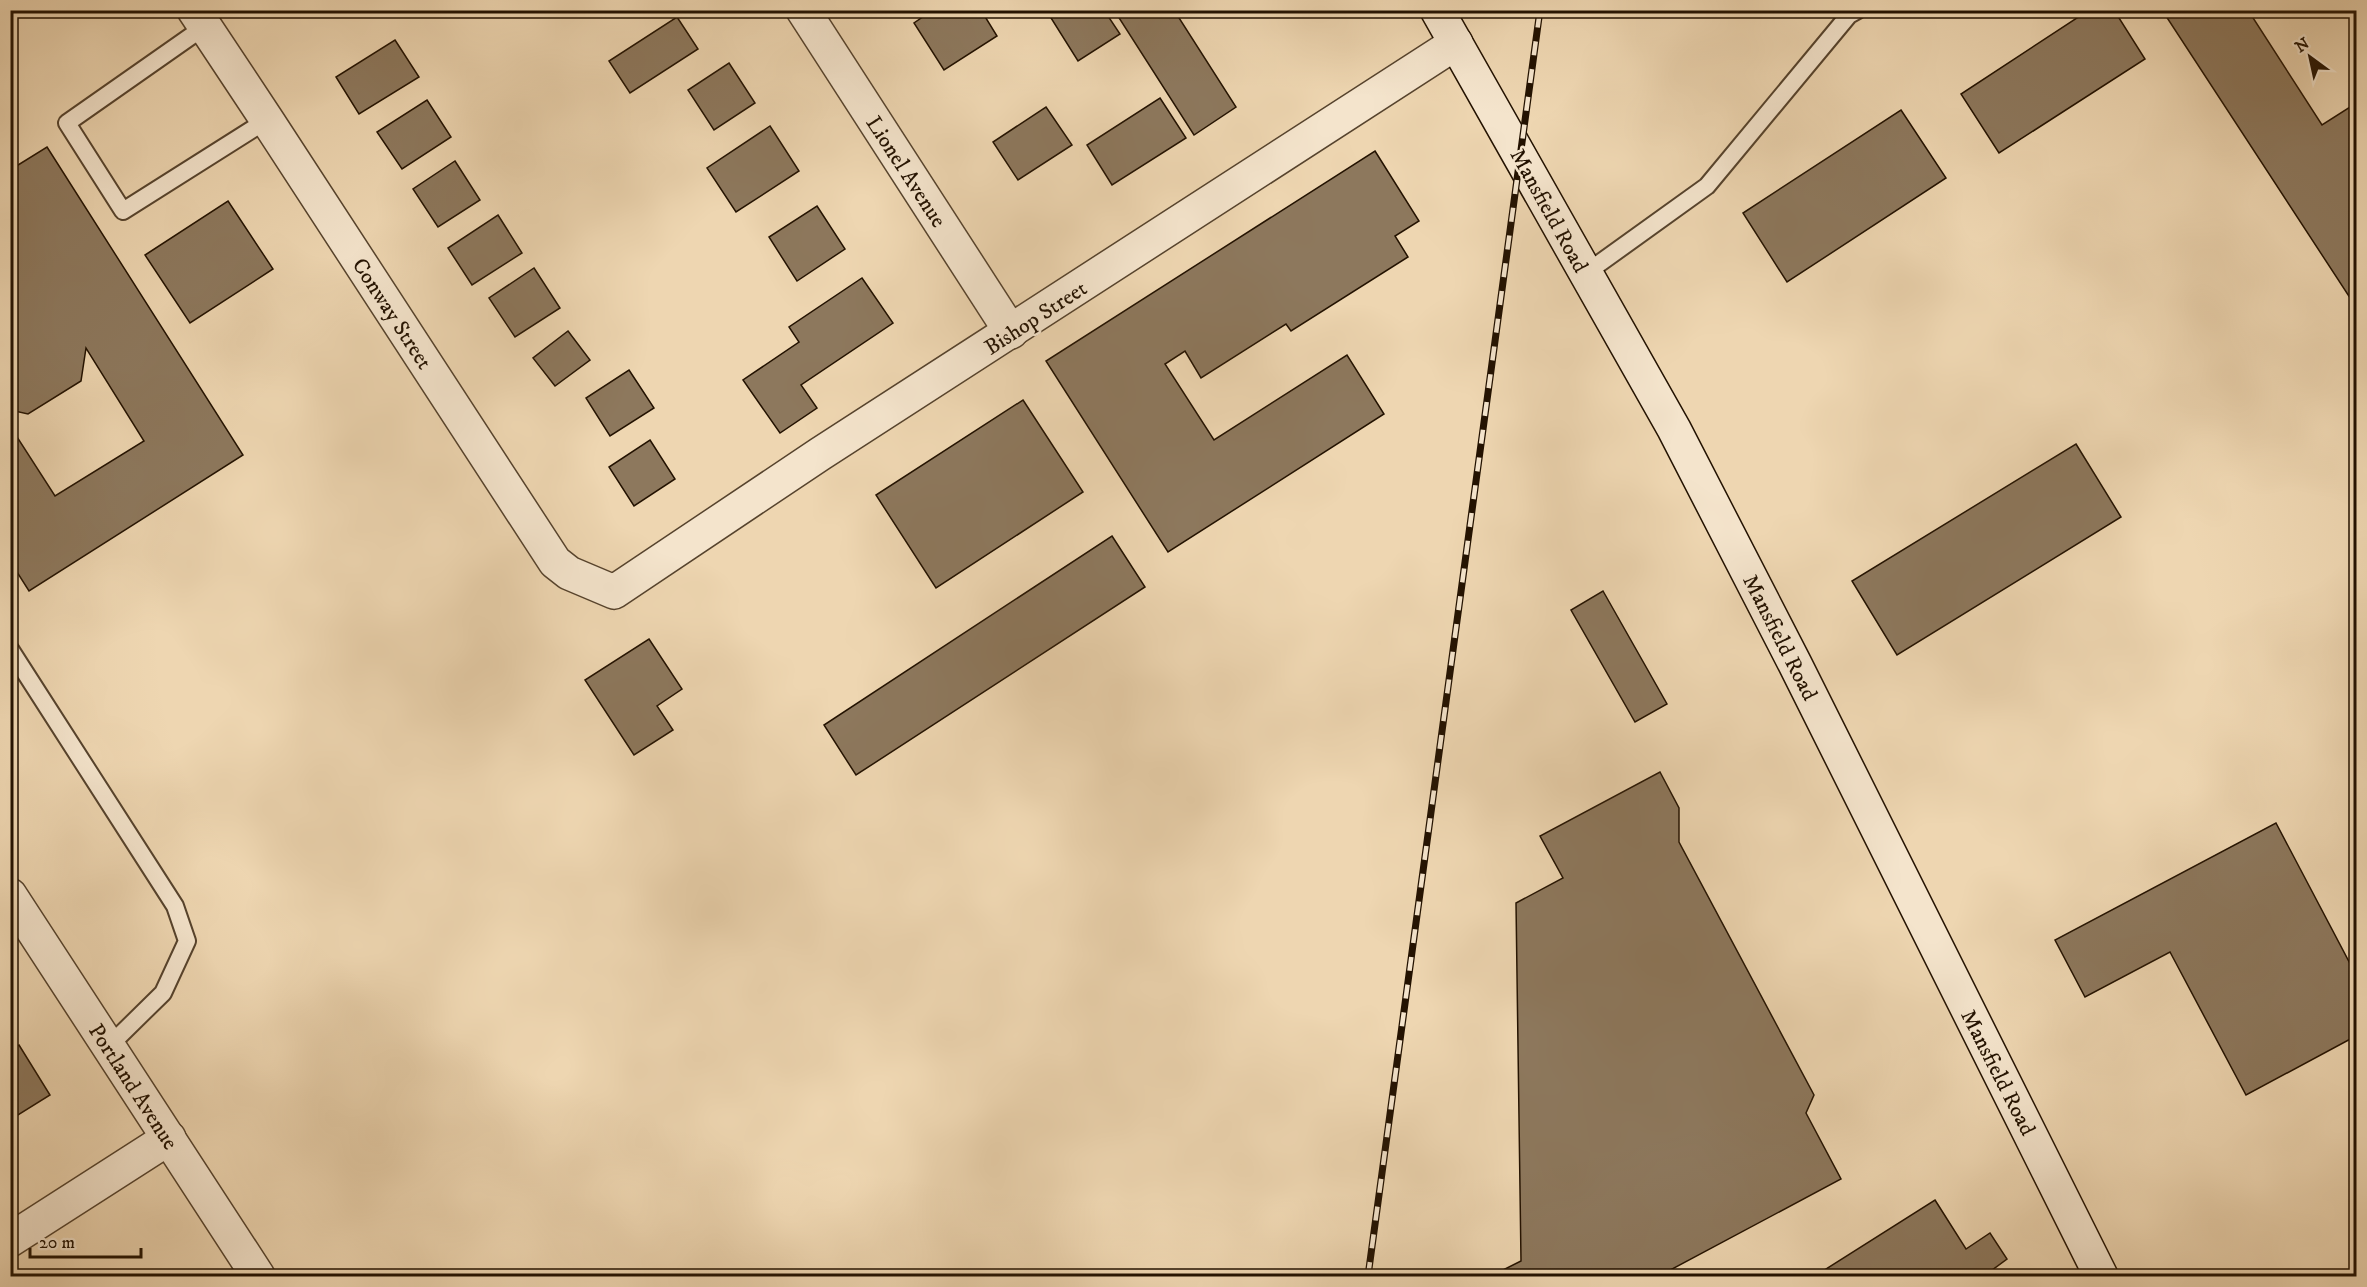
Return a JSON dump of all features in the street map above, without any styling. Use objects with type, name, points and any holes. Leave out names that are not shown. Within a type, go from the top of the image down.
[{"type":"street","name":"Lionel Avenue","points":[[803,10],[1011,332]]},
{"type":"street","name":"Mansfield Road","points":[[1437,10],[1674,429],[1795,664],[2101,1276]]},
{"type":"street","name":"Conway Street","points":[[199,19],[555,562],[569,573],[614,592]]},
{"type":"street","name":"Bishop Street","points":[[614,592],[810,461],[1456,43]]},
{"type":"street","name":"Portland Avenue","points":[[10,895],[258,1276]]},
{"type":"street","points":[[10,1240],[169,1138]]},
{"type":"lane","points":[[1586,273],[1707,186],[1852,12]]},
{"type":"lane","points":[[199,19],[67,123],[123,211],[267,120]]},
{"type":"lane","points":[[10,649],[175,906],[187,941],[164,993],[109,1046]]},
{"type":"building","points":[[933,10],[981,10],[997,36],[944,70],[914,23]]},
{"type":"building","points":[[1046,10],[1104,10],[1120,34],[1078,61]]},
{"type":"building","points":[[1114,10],[1174,10],[1236,107],[1194,135]]},
{"type":"building","points":[[2089,10],[2114,10],[2145,59],[1999,153],[1961,94]]},
{"type":"building","points":[[2162,10],[2248,10],[2322,125],[2350,107],[2356,117],[2356,307]]},
{"type":"building","points":[[677,17],[698,49],[630,93],[609,61]]},
{"type":"building","points":[[395,40],[419,77],[359,114],[336,77]]},
{"type":"building","points":[[729,63],[755,103],[714,130],[688,90]]},
{"type":"building","points":[[1160,98],[1186,138],[1112,185],[1087,145]]},
{"type":"building","points":[[427,100],[451,137],[402,169],[377,132]]},
{"type":"building","points":[[1046,107],[1072,145],[1018,180],[993,142]]},
{"type":"building","points":[[1901,110],[1946,178],[1787,282],[1743,213]]},
{"type":"building","points":[[770,126],[799,171],[736,212],[707,168]]},
{"type":"building","points":[[47,147],[243,455],[29,591],[10,561],[10,426],[55,496],[144,441],[86,348],[81,381],[28,414],[10,410],[10,170]]},
{"type":"building","points":[[1375,151],[1419,221],[1395,236],[1408,257],[1291,331],[1286,324],[1201,378],[1185,351],[1165,364],[1214,440],[1347,355],[1384,414],[1168,552],[1046,361]]},
{"type":"building","points":[[455,161],[480,200],[438,227],[413,189]]},
{"type":"building","points":[[228,201],[273,269],[190,323],[145,255]]},
{"type":"building","points":[[817,206],[845,249],[797,281],[769,237]]},
{"type":"building","points":[[498,215],[522,253],[472,285],[448,248]]},
{"type":"building","points":[[534,268],[560,308],[515,337],[489,298]]},
{"type":"building","points":[[862,278],[893,323],[801,385],[817,408],[780,433],[743,380],[799,342],[789,327]]},
{"type":"building","points":[[568,331],[590,360],[555,386],[533,358]]},
{"type":"building","points":[[629,370],[654,408],[610,436],[586,398]]},
{"type":"building","points":[[1023,400],[1083,492],[936,588],[876,495]]},
{"type":"building","points":[[650,440],[675,479],[634,506],[609,467]]},
{"type":"building","points":[[2076,444],[2121,517],[1897,655],[1852,581]]},
{"type":"building","points":[[1112,536],[1145,587],[856,775],[824,725]]},
{"type":"building","points":[[1603,591],[1667,704],[1635,722],[1571,610]]},
{"type":"building","points":[[649,639],[682,689],[657,706],[673,730],[634,755],[585,680]]},
{"type":"building","points":[[1660,772],[1679,808],[1679,842],[1814,1095],[1806,1113],[1841,1179],[1659,1276],[1491,1276],[1521,1261],[1516,903],[1563,878],[1540,836]]},
{"type":"building","points":[[2276,823],[2356,975],[2356,1036],[2246,1095],[2170,952],[2085,997],[2055,940]]},
{"type":"building","points":[[19,1045],[50,1095],[10,1120],[10,1051]]},
{"type":"building","points":[[1935,1200],[1966,1249],[1990,1233],[2007,1259],[1984,1276],[1815,1276]]},
{"type":"railway","points":[[1368,1276],[1540,10]]}]
